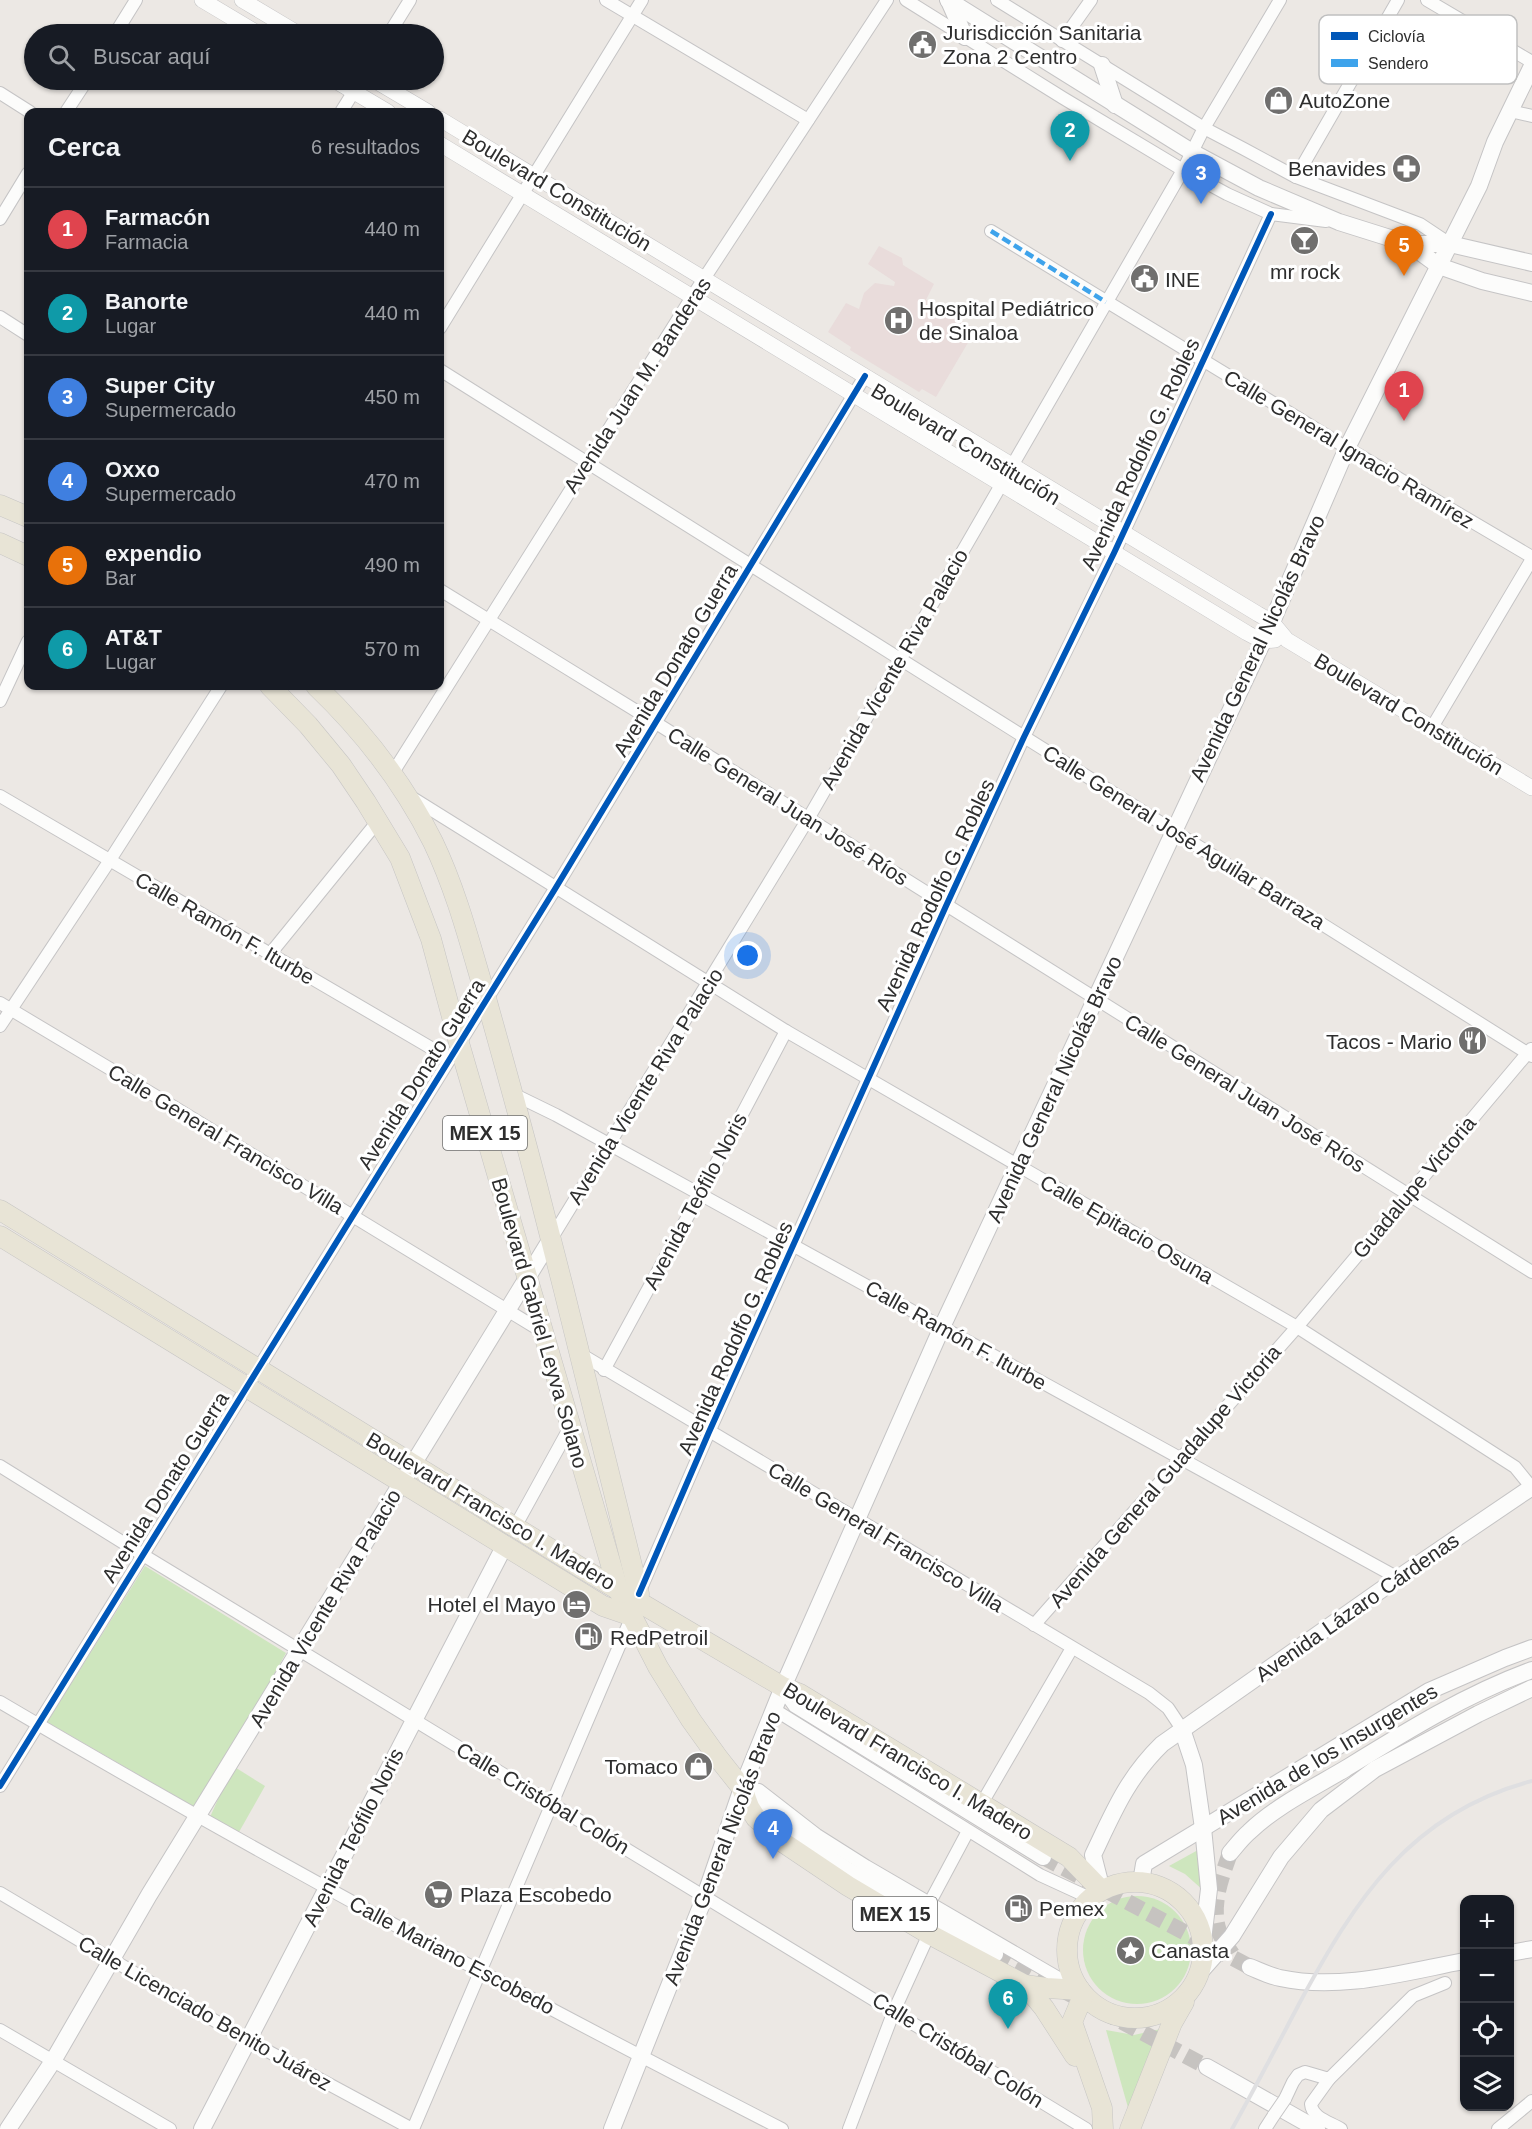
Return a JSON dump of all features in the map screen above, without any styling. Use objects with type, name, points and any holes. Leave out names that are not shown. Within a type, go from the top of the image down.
[{"type":"main road","points":[[949,0],[964,37]]},
{"type":"main road","points":[[949,0],[1192,152],[1267,192],[1339,222],[1409,244],[1450,244],[1532,263]]},
{"type":"main road","name":"Avenida General Nicolás Bravo","points":[[612,2129],[705,1896],[742,1788],[783,1687],[942,1327],[1272,622],[1347,448],[1479,186],[1495,142],[1532,64]]},
{"type":"main road","points":[[1102,65],[1115,105]]},
{"type":"main road","points":[[1409,244],[1439,266],[1482,281],[1532,293]]},
{"type":"main road","points":[[0,505],[24,515]]},
{"type":"main road","points":[[0,543],[24,554]]},
{"type":"main road","name":"Boulevard Gabriel Leyva Solano","points":[[274,690],[308,725],[341,765],[400,858],[431,939],[454,1051],[544,1333],[618,1589],[636,1604]]},
{"type":"main road","name":"Boulevard Gabriel Leyva Solano","points":[[320,690],[341,711],[406,794],[432,841],[465,923],[582,1355],[636,1604],[658,1667],[691,1720],[742,1788],[756,1818],[784,1843],[848,1886],[929,1934],[1025,1984],[1082,1993]]},
{"type":"main road","name":"Boulevard Francisco I. Madero","points":[[0,1210],[618,1589]]},
{"type":"main road","name":"Boulevard Francisco I. Madero","points":[[0,1236],[603,1606],[636,1604],[783,1687],[800,1694],[1069,1857],[1098,1893]]},
{"type":"main road","name":"Avenida Vicente Riva Palacio","points":[[8,2129],[53,2061],[198,1816],[551,1239]]},
{"type":"main road","name":"Avenida Lázaro Cárdenas","points":[[1098,1893],[1092,1855],[1129,1782],[1148,1758],[1182,1729],[1398,1578],[1532,1488]]},
{"type":"main road","name":"Avenida Teófilo Noris","points":[[202,2129],[505,1545]]},
{"type":"main road","name":"Avenida de los Insurgentes","points":[[1141,1882],[1144,1864],[1430,1691],[1532,1648]]},
{"type":"main road","points":[[1230,1853],[1249,1832],[1276,1811],[1367,1755],[1435,1715],[1504,1680],[1532,1670]]},
{"type":"main road","points":[[783,1687],[796,1705],[1043,1857]]},
{"type":"main road","name":"Avenida de los Insurgentes","points":[[1201,1971],[1232,1936],[1281,1857],[1321,1810],[1375,1769],[1532,1688]]},
{"type":"main road","points":[[1130,2129],[1172,2023],[1201,1971],[1204,1956],[1203,1940],[1209,1889],[1194,1765],[1182,1729]]},
{"type":"main road","points":[[742,1788],[806,1844],[847,1870],[995,1954]]},
{"type":"main road","points":[[1188,1995],[1173,2008],[1155,2016],[1136,2019],[1117,2017],[1099,2008],[1082,1993],[1068,1968],[1066,1948],[1069,1929],[1078,1912],[1098,1893],[1120,1883],[1141,1882],[1163,1887],[1182,1900],[1196,1918],[1203,1940]]},
{"type":"main road","points":[[1514,1952],[1532,1949]]},
{"type":"main road","points":[[1250,1967],[1277,1978],[1332,1982],[1389,1976],[1460,1962]]},
{"type":"main road","points":[[1025,1984],[1070,2045],[1093,2083]]},
{"type":"main road","points":[[1082,1993],[1072,2022],[1102,2108],[1103,2129]]},
{"type":"main road","points":[[1207,2067],[1317,2129]]},
{"type":"street","points":[[121,24],[136,0]]},
{"type":"street","points":[[202,0],[243,24]]},
{"type":"street","points":[[242,0],[282,24]]},
{"type":"street","points":[[395,24],[410,0]]},
{"type":"street","points":[[606,0],[808,120]]},
{"type":"street","points":[[444,321],[642,0]]},
{"type":"street","name":"Avenida Juan M. Banderas","points":[[392,774],[692,297],[887,0]]},
{"type":"street","points":[[906,0],[1183,170],[1227,194],[1271,214],[1339,222]]},
{"type":"street","points":[[997,0],[1204,128],[1296,177],[1420,224],[1450,244]]},
{"type":"street","points":[[1062,41],[1091,0]]},
{"type":"street","name":"Avenida Vicente Riva Palacio","points":[[551,1239],[808,819],[1183,170],[1204,128],[1280,0]]},
{"type":"street","points":[[1389,15],[1398,0]]},
{"type":"street","points":[[1427,0],[1452,15]]},
{"type":"street","points":[[1517,55],[1532,64]]},
{"type":"street","points":[[1296,177],[1350,84]]},
{"type":"street","points":[[69,108],[80,90]]},
{"type":"street","points":[[343,108],[355,90]]},
{"type":"street","points":[[362,90],[383,108]]},
{"type":"street","points":[[391,90],[422,108]]},
{"type":"street","points":[[0,93],[24,108]]},
{"type":"street","points":[[1510,111],[1532,116]]},
{"type":"street","name":"Boulevard Constitución","points":[[444,121],[1272,622],[1287,640],[1532,788]]},
{"type":"street","name":"Boulevard Constitución","points":[[444,146],[1262,641]]},
{"type":"street","points":[[0,219],[24,180]]},
{"type":"street","name":"Avenida Rodolfo G. Robles","points":[[413,2129],[710,1432],[946,906],[1024,737],[1114,553],[1271,214]]},
{"type":"street","name":"Calle General Ignacio Ramírez","points":[[992,231],[1532,558]]},
{"type":"street","points":[[0,317],[24,332]]},
{"type":"street","name":"Calle General José Aguilar Barraza","points":[[444,373],[1173,831],[1530,1052]]},
{"type":"street","name":"Avenida Donato Guerra","points":[[0,1786],[487,1000],[865,376]]},
{"type":"street","points":[[1431,729],[1532,558]]},
{"type":"street","name":"Calle General Juan José Ríos","points":[[444,592],[1532,1272]]},
{"type":"street","points":[[1262,641],[1287,640]]},
{"type":"street","points":[[0,701],[24,650]]},
{"type":"street","points":[[0,1026],[5,1006],[110,860],[218,690]]},
{"type":"street","name":"Calle Epitacio Osuna","points":[[406,794],[708,984],[869,1081],[1297,1327],[1515,1467],[1532,1488]]},
{"type":"street","name":"Calle Ramón F. Iturbe","points":[[0,796],[270,954],[454,1051]]},
{"type":"street","points":[[270,954],[378,821]]},
{"type":"street","name":"Calle General Francisco Villa","points":[[5,1006],[544,1333]]},
{"type":"street","name":"Avenida Teófilo Noris","points":[[604,1370],[786,1031]]},
{"type":"street","name":"Guadalupe Victoria","points":[[1297,1327],[1530,1052]]},
{"type":"street","name":"Calle Ramón F. Iturbe","points":[[513,1094],[609,1144],[1398,1578]]},
{"type":"street","name":"Avenida General Guadalupe Victoria","points":[[1034,1625],[1297,1327]]},
{"type":"street","name":"Calle General Francisco Villa","points":[[582,1355],[1149,1693],[1167,1708],[1182,1729]]},
{"type":"street","points":[[515,1527],[570,1427]]},
{"type":"street","name":"Calle Cristóbal Colón","points":[[0,1466],[1086,2129]]},
{"type":"street","points":[[981,1803],[1072,1648]]},
{"type":"street","name":"Calle Mariano Escobedo","points":[[0,1702],[327,1887],[640,2056],[782,2129]]},
{"type":"street","name":"Boulevard Francisco I. Madero","points":[[775,1710],[1040,1875],[1098,1893]]},
{"type":"street","points":[[742,1788],[759,1790],[817,1835],[929,1904],[1082,1993]]},
{"type":"street","points":[[929,1904],[968,1831]]},
{"type":"street","name":"Calle Licenciado Benito Juárez","points":[[0,1893],[249,2041],[413,2129]]},
{"type":"street","points":[[849,2129],[894,2011],[929,1934]]},
{"type":"street","points":[[1341,2129],[1320,2118],[1312,2110],[1311,2104],[1329,2079],[1413,1996],[1445,1983]]},
{"type":"street","points":[[0,2030],[170,2129]]},
{"type":"street","points":[[1265,2129],[1298,2075],[1305,2072],[1329,2079]]},
{"type":"street","points":[[1498,2129],[1532,2101]]},
{"type":"shaded area","name":"Hospital Pediátrico de Sinaloa","points":[[879,246],[902,258],[903,265],[934,284],[926,300],[976,329],[936,397],[922,389],[919,392],[850,350],[851,347],[828,332],[846,303],[859,309],[864,293],[875,283],[894,286],[895,282],[868,264]]},
{"type":"green space","points":[[145,1566],[286,1653],[198,1809],[47,1722]]},
{"type":"green space","points":[[233,1766],[265,1786],[239,1832],[210,1817]]},
{"type":"green space","points":[[1198,1850],[1204,1891],[1185,1874],[1169,1866]]},
{"type":"green space","points":[[1137,1896],[1158,1900],[1175,1912],[1187,1929],[1191,1950],[1187,1971],[1175,1988],[1158,2000],[1137,2004],[1116,2000],[1099,1988],[1087,1971],[1083,1950],[1087,1929],[1099,1912],[1116,1900]]},
{"type":"green space","points":[[1165,2028],[1131,2118],[1106,2030],[1134,2035]]},
{"type":"tunnel","points":[[1230,1853],[1218,1890],[1216,1919],[1219,1931],[1232,1954]]},
{"type":"tunnel","points":[[1043,1857],[1250,1967]]},
{"type":"tunnel","points":[[995,1954],[1207,2067]]},
{"type":"railway","points":[[1232,2129],[1320,1966],[1365,1896],[1419,1838],[1452,1815],[1489,1796],[1532,1781]]},
{"type":"marked path","points":[[991,231],[1106,302]]},
{"type":"cycle path","points":[[639,1594],[709,1432],[946,906],[1024,737],[1114,553],[1271,214]]},
{"type":"cycle path","points":[[0,1786],[555,889],[865,376]]},
{"type":"place","name":"Jurisdicción Sanitaria Zona 2 Centro","points":[[922,44]]},
{"type":"place","name":"AutoZone","points":[[1278,100]]},
{"type":"place","name":"Banorte","points":[[1070,161]]},
{"type":"place","name":"Benavides","points":[[1407,168]]},
{"type":"place","name":"Super City","points":[[1201,204]]},
{"type":"place","name":"mr rock","points":[[1305,240]]},
{"type":"place","name":"expendio","points":[[1404,276]]},
{"type":"place","name":"INE","points":[[1144,279]]},
{"type":"place","name":"Hospital Pediátrico de Sinaloa","points":[[898,320]]},
{"type":"place","name":"Farmacón","points":[[1404,421]]},
{"type":"place","name":"Tacos - Mario","points":[[1473,1041]]},
{"type":"place","name":"Hotel el Mayo","points":[[577,1604]]},
{"type":"place","name":"RedPetroil","points":[[589,1637]]},
{"type":"place","name":"Tomaco","points":[[699,1766]]},
{"type":"place","name":"Oxxo","points":[[773,1859]]},
{"type":"place","name":"Plaza Escobedo","points":[[439,1894]]},
{"type":"place","name":"Pemex","points":[[1018,1908]]},
{"type":"place","name":"Canasta","points":[[1130,1950]]},
{"type":"place","name":"AT&T","points":[[1008,2029]]}]
